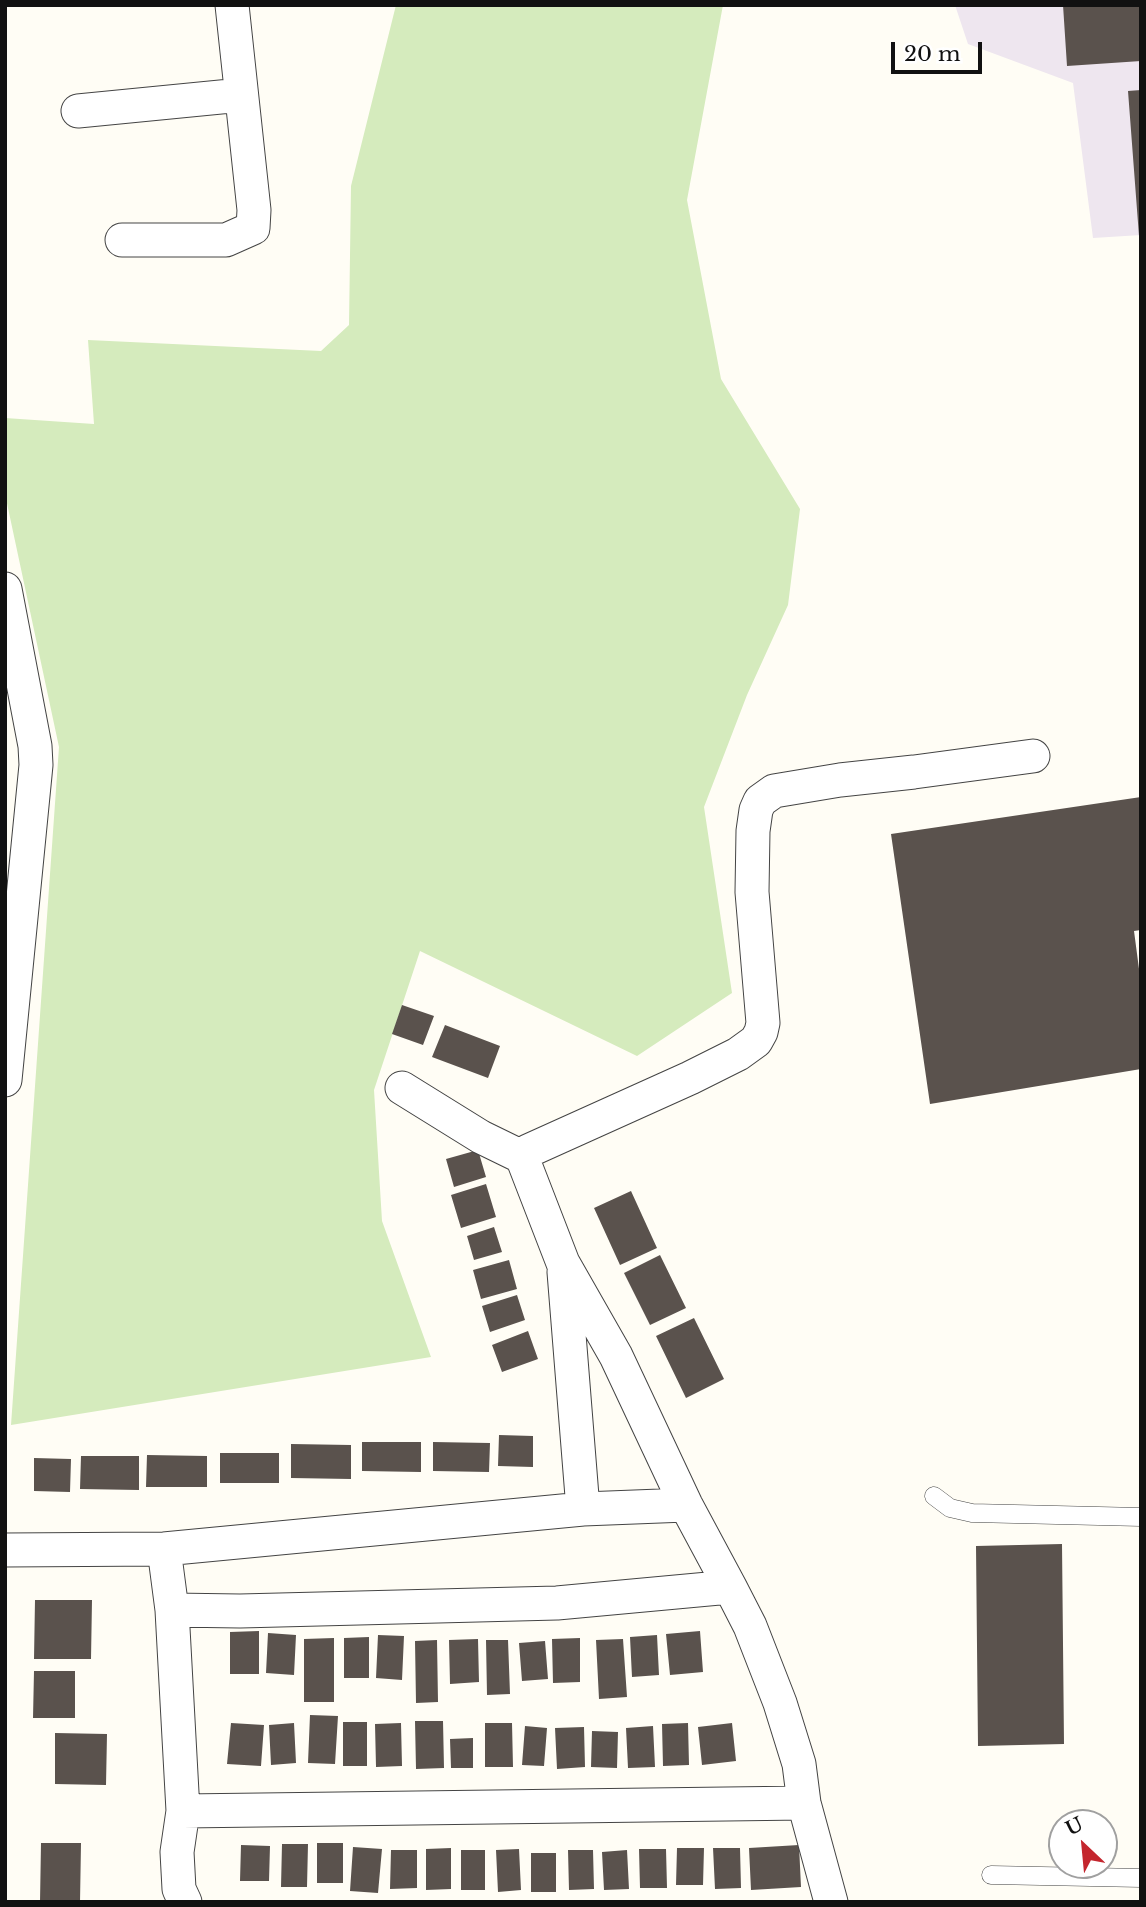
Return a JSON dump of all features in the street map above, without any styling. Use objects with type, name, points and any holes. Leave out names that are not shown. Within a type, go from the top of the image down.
[{"type":"street","points":[[122,240],[226,240],[253,228],[254,210],[232,5]]},
{"type":"street","points":[[78,110],[241,95]]},
{"type":"street","points":[[5,589],[35,746],[36,765],[5,1080]]},
{"type":"street","points":[[522,1157],[528,1151],[690,1078],[738,1054],[756,1041],[763,1023],[752,880],[753,831],[760,801],[774,791],[840,780],[1033,756]]},
{"type":"street","points":[[402,1088],[481,1137],[522,1157],[563,1263],[616,1356],[686,1505],[750,1626],[780,1703],[799,1764],[803,1803],[831,1902]]},
{"type":"street","points":[[563,1263],[583,1509]]},
{"type":"street","points":[[5,1550],[164,1549],[583,1509],[686,1505]]},
{"type":"street","points":[[164,1549],[172,1610],[183,1811],[177,1852],[180,1889],[185,1902]]},
{"type":"street","points":[[172,1610],[240,1611],[557,1603],[730,1587]]},
{"type":"street","points":[[183,1811],[803,1803]]},
{"type":"lane","points":[[934,1496],[950,1508],[972,1513],[1141,1517]]},
{"type":"lane","points":[[991,1875],[1141,1878]]},
{"type":"shaded area","points":[[955,5],[1141,5],[1141,235],[1093,238],[1073,83],[968,44]]},
{"type":"green space","points":[[396,5],[723,5],[687,200],[721,379],[800,509],[788,605],[747,695],[704,807],[732,993],[637,1056],[420,951],[374,1090],[382,1221],[431,1357],[11,1425],[59,747],[5,494],[5,418],[94,424],[88,340],[321,351],[349,325],[351,186]]},
{"type":"building","points":[[1063,5],[1141,5],[1141,61],[1067,66]]},
{"type":"building","points":[[1141,90],[1141,236],[1139,236],[1128,91]]},
{"type":"building","points":[[1141,797],[1141,930],[1134,931],[1141,984],[1141,1069],[930,1104],[891,834]]},
{"type":"building","points":[[402,1005],[434,1016],[423,1045],[392,1034]]},
{"type":"building","points":[[445,1025],[500,1046],[488,1078],[432,1057]]},
{"type":"building","points":[[478,1150],[486,1177],[454,1187],[446,1159]]},
{"type":"building","points":[[486,1184],[496,1217],[461,1228],[451,1195]]},
{"type":"building","points":[[631,1191],[657,1248],[620,1265],[594,1208]]},
{"type":"building","points":[[494,1227],[502,1252],[474,1260],[467,1236]]},
{"type":"building","points":[[660,1255],[686,1308],[650,1325],[624,1273]]},
{"type":"building","points":[[509,1260],[517,1289],[481,1299],[473,1270]]},
{"type":"building","points":[[517,1295],[525,1320],[490,1332],[482,1306]]},
{"type":"building","points":[[694,1318],[724,1379],[686,1398],[656,1336]]},
{"type":"building","points":[[528,1331],[538,1359],[502,1372],[492,1345]]},
{"type":"building","points":[[499,1435],[533,1436],[533,1467],[498,1466]]},
{"type":"building","points":[[362,1442],[421,1442],[421,1472],[362,1471]]},
{"type":"building","points":[[433,1442],[490,1443],[489,1472],[433,1471]]},
{"type":"building","points":[[291,1444],[351,1445],[351,1479],[291,1478]]},
{"type":"building","points":[[220,1453],[279,1453],[279,1483],[220,1483]]},
{"type":"building","points":[[147,1455],[207,1456],[207,1487],[146,1487]]},
{"type":"building","points":[[81,1456],[139,1456],[139,1490],[80,1489]]},
{"type":"building","points":[[34,1458],[71,1459],[70,1492],[34,1491]]},
{"type":"building","points":[[1062,1544],[1064,1744],[978,1746],[976,1546]]},
{"type":"building","points":[[35,1600],[92,1600],[91,1659],[34,1659]]},
{"type":"building","points":[[259,1631],[259,1674],[230,1674],[230,1632]]},
{"type":"building","points":[[700,1631],[703,1672],[670,1675],[666,1634]]},
{"type":"building","points":[[268,1633],[296,1635],[294,1675],[266,1673]]},
{"type":"building","points":[[378,1635],[404,1636],[402,1680],[376,1678]]},
{"type":"building","points":[[657,1635],[659,1675],[632,1677],[630,1637]]},
{"type":"building","points":[[369,1637],[369,1678],[344,1678],[344,1638]]},
{"type":"building","points":[[334,1638],[334,1702],[304,1702],[304,1639]]},
{"type":"building","points":[[580,1638],[580,1682],[553,1683],[552,1639]]},
{"type":"building","points":[[478,1639],[479,1682],[450,1684],[449,1640]]},
{"type":"building","points":[[623,1639],[627,1697],[599,1699],[596,1640]]},
{"type":"building","points":[[437,1640],[438,1702],[416,1703],[415,1641]]},
{"type":"building","points":[[486,1640],[508,1640],[510,1694],[487,1695]]},
{"type":"building","points":[[545,1641],[548,1679],[522,1681],[519,1643]]},
{"type":"building","points":[[34,1671],[75,1671],[75,1718],[33,1718]]},
{"type":"building","points":[[310,1715],[338,1716],[335,1764],[308,1763]]},
{"type":"building","points":[[415,1721],[443,1721],[444,1768],[416,1769]]},
{"type":"building","points":[[343,1722],[367,1722],[367,1766],[343,1766]]},
{"type":"building","points":[[231,1723],[264,1725],[261,1766],[227,1764]]},
{"type":"building","points":[[294,1723],[296,1763],[271,1765],[269,1725]]},
{"type":"building","points":[[401,1723],[402,1766],[376,1767],[375,1724]]},
{"type":"building","points":[[485,1723],[512,1723],[513,1767],[485,1767]]},
{"type":"building","points":[[688,1723],[689,1765],[663,1766],[662,1724]]},
{"type":"building","points":[[732,1723],[736,1761],[702,1765],[698,1727]]},
{"type":"building","points":[[525,1726],[547,1728],[544,1766],[522,1765]]},
{"type":"building","points":[[653,1726],[655,1767],[628,1768],[626,1728]]},
{"type":"building","points":[[584,1727],[585,1767],[557,1769],[555,1728]]},
{"type":"building","points":[[592,1731],[618,1732],[617,1768],[591,1767]]},
{"type":"building","points":[[55,1733],[107,1734],[106,1785],[55,1784]]},
{"type":"building","points":[[473,1738],[473,1768],[451,1768],[450,1739]]},
{"type":"building","points":[[41,1843],[81,1843],[80,1902],[40,1902]]},
{"type":"building","points":[[317,1843],[343,1843],[343,1883],[317,1883]]},
{"type":"building","points":[[282,1844],[308,1844],[307,1887],[281,1887]]},
{"type":"building","points":[[241,1845],[270,1846],[269,1881],[240,1881]]},
{"type":"building","points":[[799,1845],[801,1887],[751,1890],[749,1848]]},
{"type":"building","points":[[353,1847],[382,1849],[378,1893],[350,1891]]},
{"type":"building","points":[[451,1848],[451,1889],[426,1890],[426,1849]]},
{"type":"building","points":[[677,1848],[704,1848],[703,1885],[676,1885]]},
{"type":"building","points":[[713,1848],[740,1848],[741,1888],[715,1889]]},
{"type":"building","points":[[519,1849],[521,1890],[498,1892],[496,1850]]},
{"type":"building","points":[[639,1849],[666,1849],[667,1888],[640,1888]]},
{"type":"building","points":[[391,1850],[417,1850],[417,1888],[390,1889]]},
{"type":"building","points":[[461,1850],[485,1850],[485,1890],[461,1890]]},
{"type":"building","points":[[568,1850],[593,1850],[594,1889],[569,1890]]},
{"type":"building","points":[[627,1850],[629,1889],[604,1890],[602,1852]]},
{"type":"building","points":[[531,1853],[556,1853],[556,1892],[531,1892]]}]
